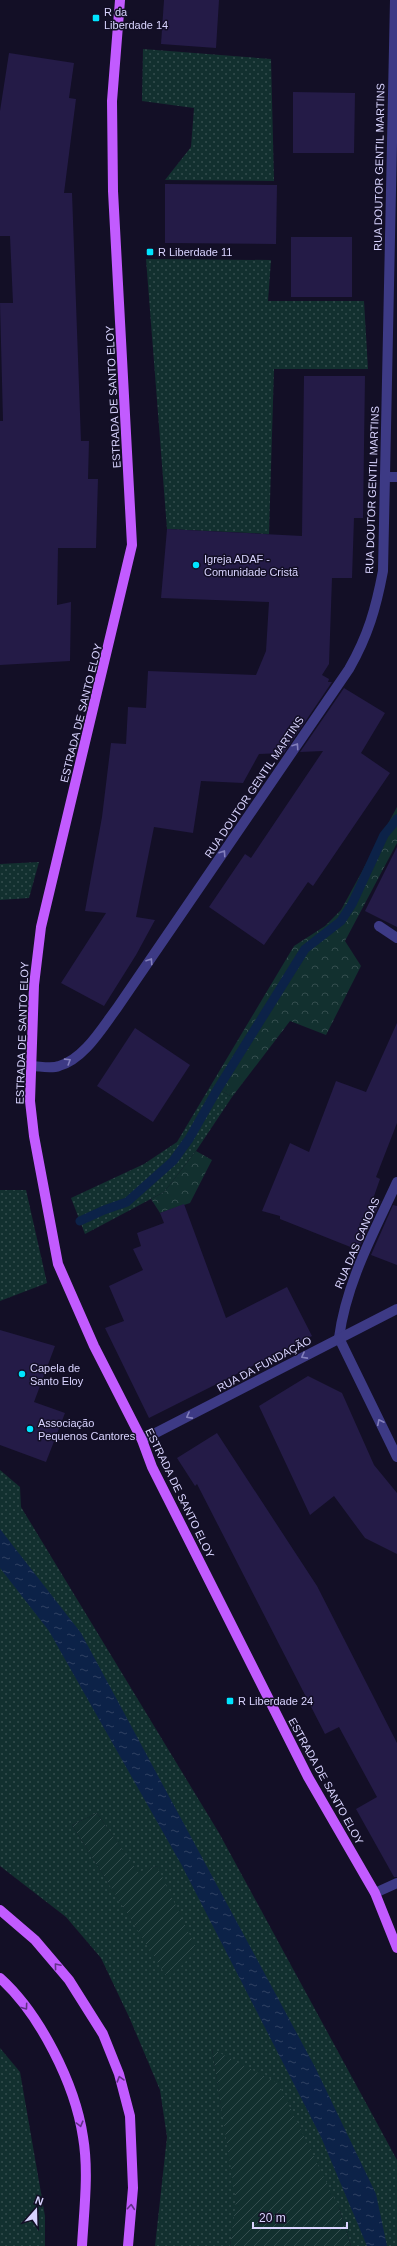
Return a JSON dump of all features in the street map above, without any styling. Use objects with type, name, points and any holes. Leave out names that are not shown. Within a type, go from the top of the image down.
[{"type":"main road","name":"ESTRADA DE SANTO ELOY","points":[[120,0],[112,101],[113,191],[132,545],[41,927],[34,984],[31,1066],[30,1101],[34,1136],[58,1264],[94,1346],[142,1440],[152,1467],[308,1777],[375,1893],[397,1948]]},
{"type":"main road","points":[[0,1910],[35,1940],[69,1980],[103,2034],[119,2074],[130,2116],[133,2188],[128,2246]]},
{"type":"main road","points":[[0,1978],[10,1986],[40,2028],[62,2065],[74,2102],[83,2137],[86,2176],[82,2246]]},
{"type":"street","name":"RUA DOUTOR GENTIL MARTINS","points":[[31,1066],[58,1067],[70,1061],[94,1038],[118,1008],[349,669],[363,644],[373,619],[384,571],[395,0]]},
{"type":"street","points":[[385,477],[397,477]]},
{"type":"street","points":[[379,926],[397,938]]},
{"type":"street","name":"RUA DAS CANOAS","points":[[339,1338],[342,1314],[352,1281],[397,1182]]},
{"type":"street","name":"RUA DA FUNDAÇÃO","points":[[142,1440],[397,1309]]},
{"type":"street","points":[[339,1338],[397,1457]]},
{"type":"street","points":[[375,1893],[397,1882]]},
{"type":"green space","points":[[143,49],[271,59],[274,181],[165,180],[191,147],[194,108],[142,101]]},
{"type":"green space","points":[[146,259],[271,260],[268,301],[364,301],[368,369],[274,369],[269,534],[167,529]]},
{"type":"green space","points":[[397,807],[397,843],[345,941],[361,966],[326,1035],[290,1021],[232,1097],[211,1085],[294,946],[325,926],[341,910]]},
{"type":"green space","points":[[39,862],[29,898],[0,900],[0,864]]},
{"type":"green space","points":[[211,1085],[232,1097],[196,1151],[164,1192],[85,1234],[71,1198],[144,1164],[177,1142]]},
{"type":"green space","points":[[196,1151],[212,1160],[190,1203],[160,1213],[151,1199],[164,1192]]},
{"type":"green space","points":[[0,1190],[26,1190],[47,1283],[0,1301]]},
{"type":"green space","points":[[0,1470],[20,1487],[21,1507],[219,1833],[397,2160],[397,2246],[351,2246],[339,2208],[212,2049],[237,2202],[230,2246],[155,2246],[167,2137],[160,2090],[130,2019],[101,1958],[66,1917],[0,1866]],"holes":[[[97,1813],[138,1873],[157,1866],[168,1978],[72,1825]]]},
{"type":"green space","points":[[97,1813],[138,1872],[157,1866],[197,1950],[168,1979],[72,1825]]},
{"type":"green space","points":[[0,2048],[20,2072],[45,2216],[45,2246],[0,2246]]},
{"type":"green space","points":[[212,2049],[278,2083],[339,2208],[351,2246],[230,2246],[236,2201]]},
{"type":"water","points":[[0,1529],[81,1633],[315,2067],[376,2194],[387,2246],[367,2246],[321,2137],[181,1864],[49,1631],[0,1568]]},
{"type":"building","points":[[164,0],[219,0],[216,48],[161,44]]},
{"type":"building","points":[[9,53],[74,63],[69,98],[76,99],[64,193],[72,193],[81,441],[89,441],[88,479],[98,479],[96,548],[58,548],[57,605],[71,602],[70,661],[0,665],[0,421],[3,421],[0,303],[13,303],[10,236],[0,236],[0,111]]},
{"type":"building","points":[[293,92],[355,93],[354,153],[293,153]]},
{"type":"building","points":[[165,184],[277,185],[276,244],[165,243]]},
{"type":"building","points":[[291,237],[352,237],[352,297],[291,297]]},
{"type":"building","points":[[304,376],[365,376],[363,518],[354,518],[352,578],[332,578],[329,664],[322,675],[329,679],[328,682],[332,682],[284,753],[259,754],[243,783],[201,781],[193,833],[154,827],[136,917],[155,920],[136,955],[104,1006],[61,983],[106,913],[85,911],[102,817],[111,743],[126,744],[128,707],[146,708],[148,671],[256,675],[266,651],[269,602],[161,598],[167,529],[302,536]]},
{"type":"building","points":[[344,688],[385,713],[361,753],[390,773],[313,886],[308,882],[264,945],[209,907],[245,854],[251,858],[323,751],[300,752]]},
{"type":"building","points":[[397,847],[397,927],[365,911]]},
{"type":"building","points":[[397,1023],[397,1123],[376,1177],[380,1179],[373,1199],[381,1201],[358,1250],[280,1219],[280,1216],[262,1211],[290,1143],[309,1152],[336,1081],[366,1092]]},
{"type":"building","points":[[135,1028],[190,1065],[153,1122],[97,1086]]},
{"type":"building","points":[[184,1204],[226,1318],[287,1287],[312,1336],[149,1418],[105,1328],[124,1321],[109,1286],[143,1270],[133,1249],[141,1246],[137,1233],[164,1223],[160,1213]]},
{"type":"building","points":[[393,1205],[397,1206],[397,1265],[371,1255]]},
{"type":"building","points":[[0,1330],[55,1346],[34,1402],[65,1413],[46,1462],[0,1445]]},
{"type":"building","points":[[308,1376],[342,1393],[374,1465],[397,1493],[397,1554],[365,1538],[334,1496],[310,1515],[259,1406]]},
{"type":"building","points":[[217,1433],[317,1586],[397,1743],[397,1877],[394,1877],[356,1809],[377,1797],[339,1727],[325,1734],[197,1484],[195,1486],[177,1458]]},
{"type":"waterway","points":[[80,1221],[104,1210],[127,1202],[173,1161],[189,1139],[217,1090],[305,949],[341,921],[352,904],[384,835],[397,819]]},
{"type":"place","name":"R da Liberdade 14","points":[[96,18]]},
{"type":"place","name":"R Liberdade 11","points":[[150,252]]},
{"type":"place","name":"Igreja ADAF - Comunidade Cristã","points":[[196,565]]},
{"type":"place","name":"Capela de Santo Eloy","points":[[22,1374]]},
{"type":"place","name":"Associação Pequenos Cantores","points":[[30,1429]]},
{"type":"place","name":"R Liberdade 24","points":[[230,1701]]}]
